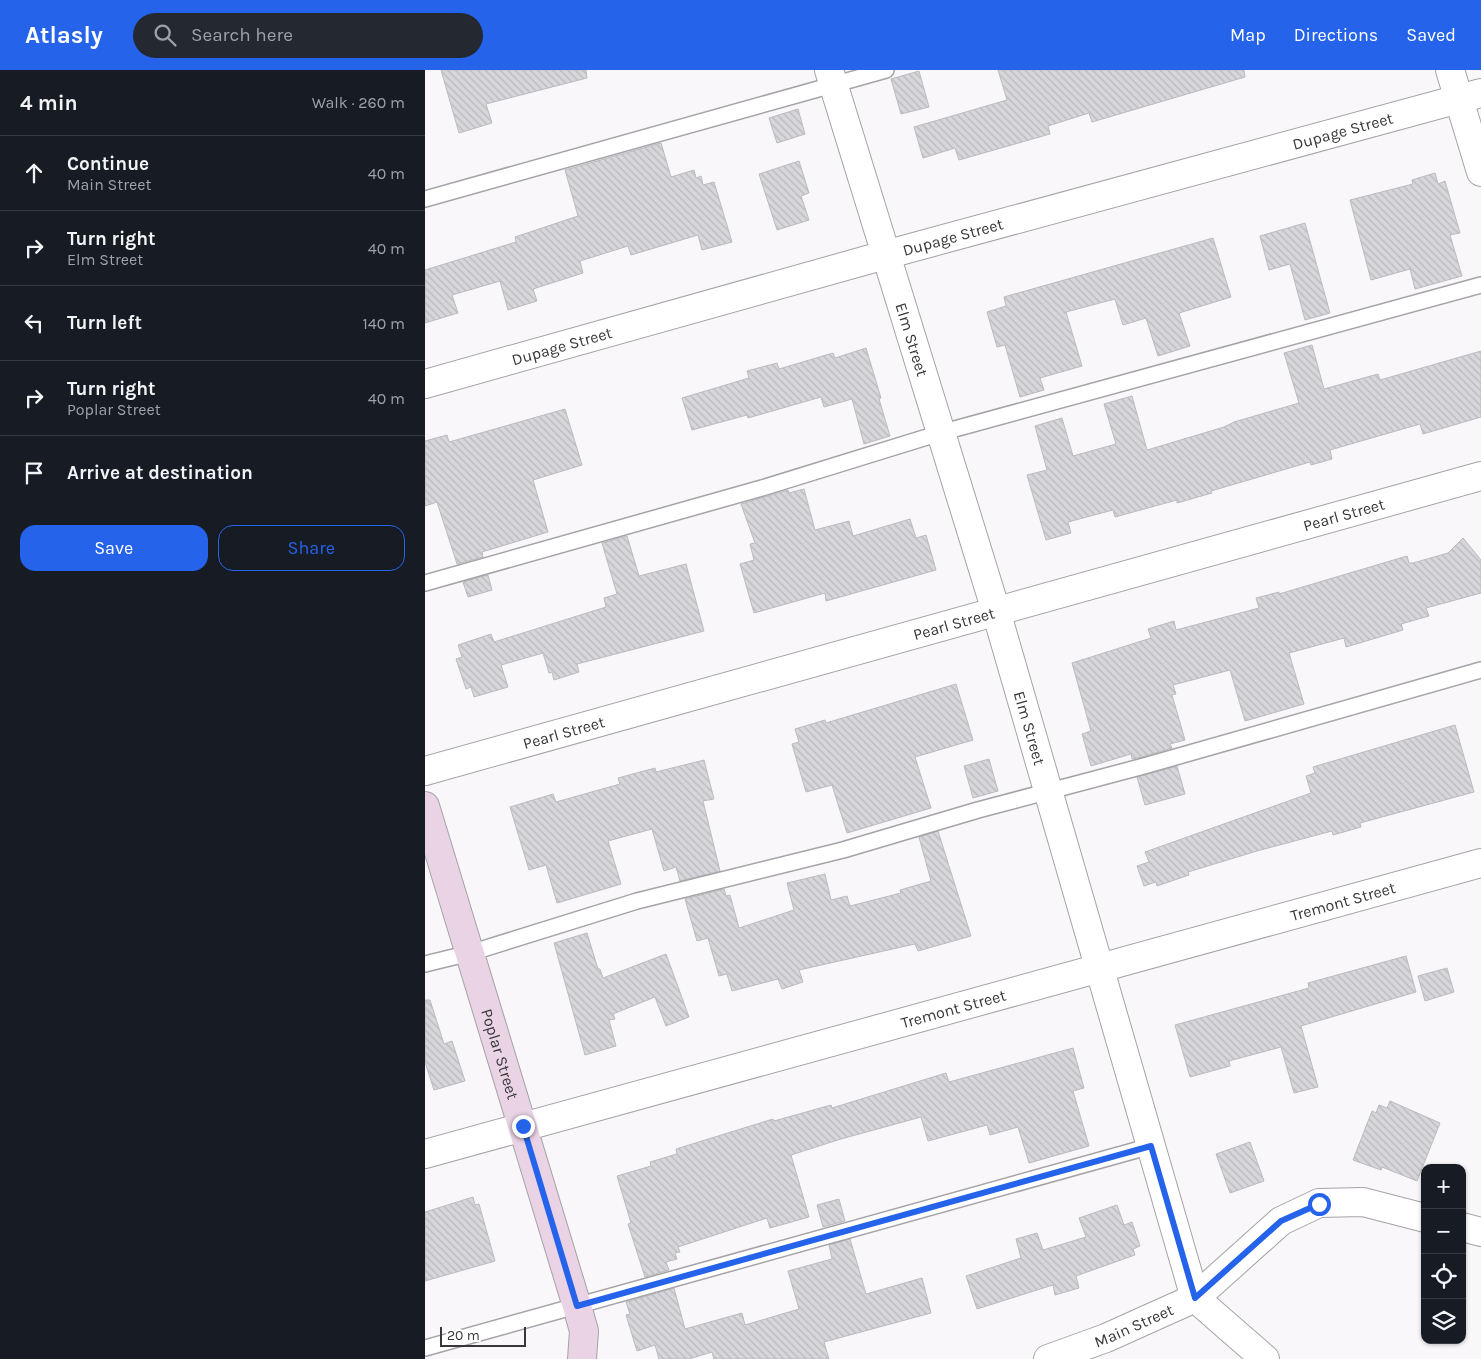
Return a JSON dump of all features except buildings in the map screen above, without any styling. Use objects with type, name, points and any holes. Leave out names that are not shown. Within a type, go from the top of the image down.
[{"type":"street","points":[[1450,70],[1470,96],[1481,172]]},
{"type":"street","name":"Elm Street","points":[[831,77],[996,611],[1195,1298]]},
{"type":"street","name":"Dupage Street","points":[[425,384],[885,255],[1470,96]]},
{"type":"street","name":"Pearl Street","points":[[425,771],[1481,476]]},
{"type":"street","name":"Poplar Street","points":[[425,806],[577,1306],[584,1331],[582,1359]]},
{"type":"street","name":"Tremont Street","points":[[425,1154],[1481,863]]},
{"type":"street","name":"Main Street","points":[[1049,1359],[1105,1338],[1195,1298],[1281,1221],[1319,1204],[1363,1202],[1421,1217]]},
{"type":"street","points":[[1466,1228],[1481,1232]]},
{"type":"street","points":[[1195,1298],[1265,1359]]},
{"type":"lane","points":[[425,198],[831,77],[885,70]]},
{"type":"lane","points":[[425,583],[762,488],[940,433],[1481,285]]},
{"type":"lane","points":[[425,964],[470,953],[637,901],[843,850],[1481,670]]},
{"type":"lane","points":[[425,1348],[1151,1146]]},
{"type":"route","points":[[523,1126],[577,1306],[1151,1146],[1195,1298],[1281,1221],[1319,1204]]}]
